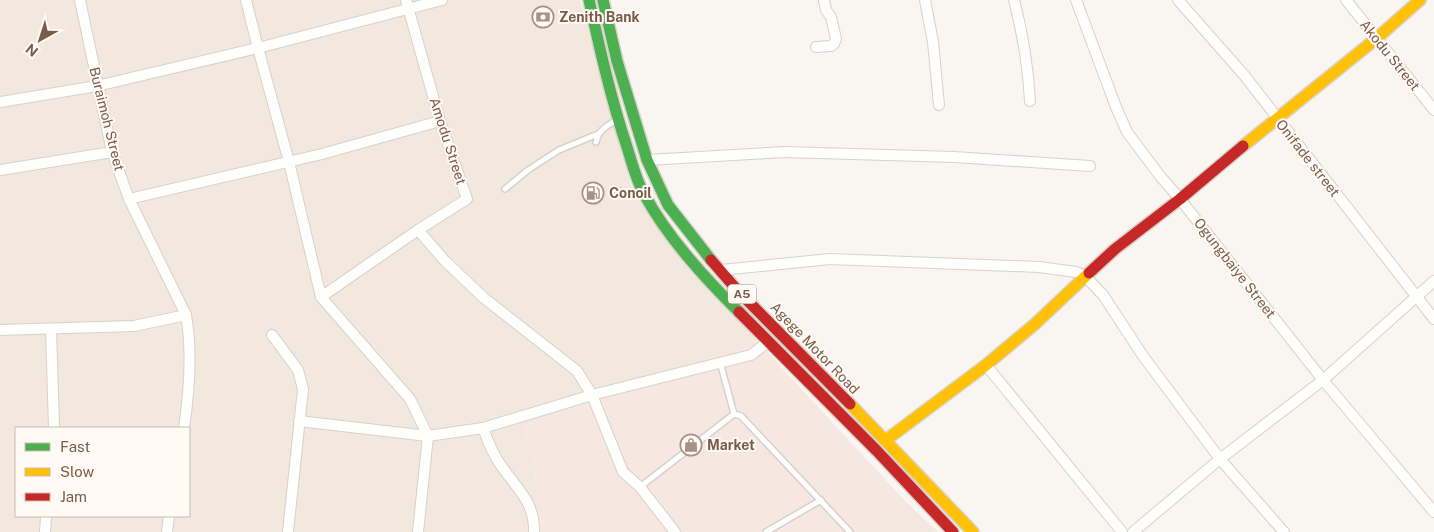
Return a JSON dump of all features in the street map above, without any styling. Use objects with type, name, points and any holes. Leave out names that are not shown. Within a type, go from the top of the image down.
[{"type":"main road","name":"Agege Motor Road","points":[[589,0],[603,66],[618,120],[643,193],[667,230],[707,280],[877,451],[948,531]]},
{"type":"main road","name":"Agege Motor Road","points":[[603,0],[617,61],[647,160],[668,205],[691,236],[738,291],[886,440],[973,532]]},
{"type":"main road","points":[[886,440],[986,365],[1035,324],[1115,249],[1180,199],[1377,38],[1420,0]]},
{"type":"street","name":"Buraimoh Street","points":[[80,0],[112,152],[129,199],[186,315],[189,328],[188,383],[184,427]]},
{"type":"street","points":[[246,0],[289,162],[321,297],[410,399],[428,436],[418,532]]},
{"type":"street","points":[[0,102],[98,86],[258,48],[407,4],[442,0]]},
{"type":"street","points":[[816,47],[831,46],[836,39],[831,17],[826,10],[824,0]]},
{"type":"street","points":[[925,0],[933,42],[939,105]]},
{"type":"street","points":[[1014,0],[1022,30],[1028,66],[1030,100]]},
{"type":"street","name":"Ogungbaiye Street","points":[[1076,0],[1113,100],[1127,132],[1322,380],[1434,512]]},
{"type":"street","name":"Onifade street","points":[[1178,0],[1244,75],[1434,319]]},
{"type":"street","name":"Akodu Street","points":[[1346,0],[1434,110]]},
{"type":"street","name":"Amodu Street","points":[[321,297],[466,199],[440,121],[407,4]]},
{"type":"street","points":[[129,199],[322,154],[440,121]]},
{"type":"street","points":[[0,170],[112,152]]},
{"type":"street","points":[[647,160],[785,152],[954,157],[1090,166]]},
{"type":"street","points":[[418,230],[445,261],[484,298],[577,371],[592,395],[623,472],[640,487],[675,532]]},
{"type":"street","points":[[721,270],[830,259],[1039,267],[1076,272],[1085,276],[1103,295],[1138,350],[1220,459],[1284,532]]},
{"type":"street","points":[[1133,532],[1220,459],[1322,380],[1434,281]]},
{"type":"street","points":[[0,330],[134,326],[186,315]]},
{"type":"street","points":[[51,329],[54,427]]},
{"type":"street","points":[[272,335],[298,370],[303,389],[288,532]]},
{"type":"street","points":[[300,421],[428,436],[482,428],[592,395],[751,355],[768,342]]},
{"type":"street","points":[[986,365],[1122,532]]},
{"type":"street","points":[[482,428],[492,452],[527,500],[532,512],[534,532]]},
{"type":"street","points":[[45,532],[46,517]]},
{"type":"street","points":[[167,532],[169,517]]},
{"type":"street","points":[[948,531],[961,519]]},
{"type":"lane","points":[[596,142],[598,134],[604,127],[618,120]]},
{"type":"lane","points":[[505,189],[528,170],[559,150],[598,134]]},
{"type":"lane","points":[[615,189],[628,195],[643,193]]},
{"type":"lane","points":[[720,362],[734,414]]},
{"type":"lane","points":[[640,487],[734,414]]},
{"type":"lane","points":[[734,414],[741,416],[848,531]]},
{"type":"lane","points":[[766,532],[821,500]]},
{"type":"shaded area","points":[[0,0],[580,0],[631,186],[757,341],[523,426],[535,464],[538,532],[0,532]]},
{"type":"shaded area","name":"Market","points":[[757,341],[907,503],[855,532],[538,532],[535,464],[523,426]]},
{"type":"shaded area","points":[[907,503],[938,532],[855,532]]},
{"type":"traffic: fast","points":[[589,0],[616,111],[641,189],[675,241],[700,271],[739,312]]},
{"type":"traffic: fast","points":[[603,0],[617,61],[647,160],[668,205],[711,260]]},
{"type":"traffic: slow","points":[[1243,146],[1377,38],[1420,0]]},
{"type":"traffic: slow","points":[[886,440],[986,365],[1035,324],[1089,273]]},
{"type":"traffic: slow","points":[[850,404],[973,532]]},
{"type":"traffic: jam","points":[[1089,273],[1115,249],[1180,199],[1243,146]]},
{"type":"traffic: jam","points":[[711,260],[738,291],[850,404]]},
{"type":"traffic: jam","points":[[739,312],[877,451],[953,532]]},
{"type":"place","name":"Zenith Bank","points":[[543,17]]},
{"type":"place","name":"Conoil","points":[[593,193]]},
{"type":"place","name":"Market","points":[[691,445]]}]
